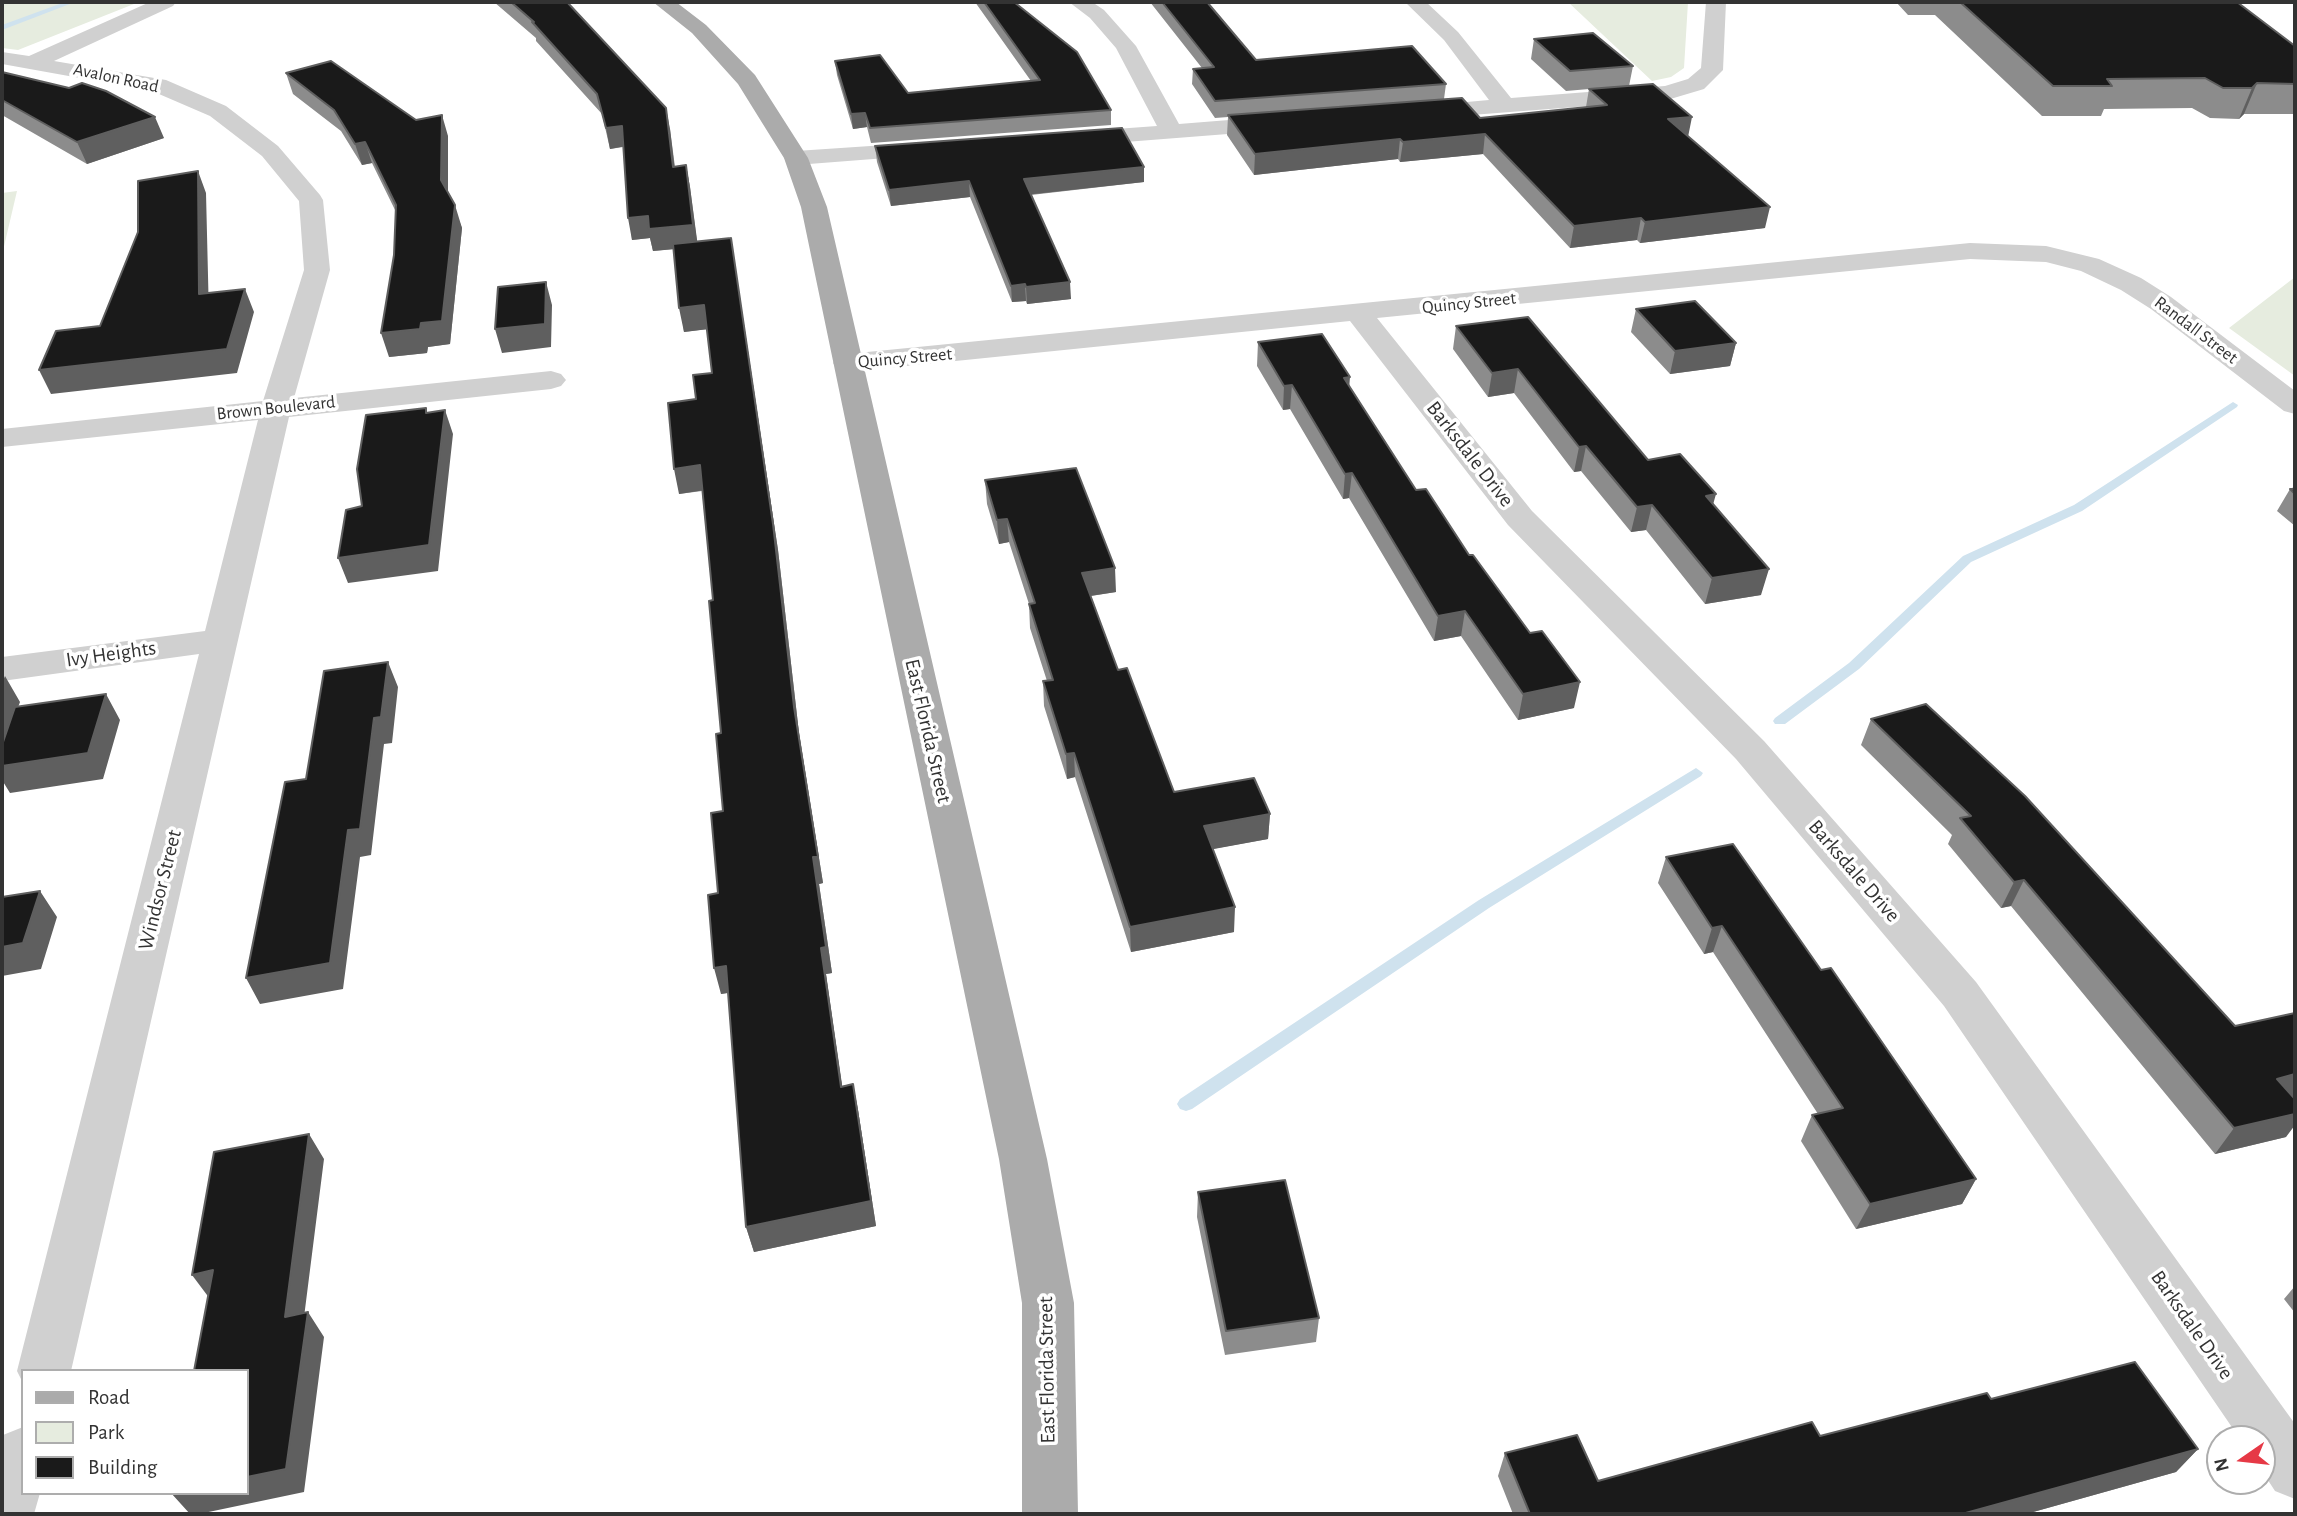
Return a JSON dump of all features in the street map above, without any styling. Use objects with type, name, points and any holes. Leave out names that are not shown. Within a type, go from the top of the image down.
[{"type":"main road","name":"East Florida Street","points":[[663,2],[699,29],[747,80],[796,158],[814,207],[1023,1159],[1048,1303],[1050,1514]]},
{"type":"street","points":[[2,75],[166,2]]},
{"type":"street","points":[[1079,2],[1097,14],[1125,47],[1172,132]]},
{"type":"street","points":[[1415,2],[1451,36],[1505,105]]},
{"type":"street","points":[[1394,114],[1667,93],[1696,84],[1712,70],[1716,2]]},
{"type":"street","name":"Avalon Road","points":[[2,58],[158,85],[218,111],[270,151],[311,200],[317,270],[276,408]]},
{"type":"street","points":[[1047,141],[1297,122]]},
{"type":"street","points":[[796,158],[949,148]]},
{"type":"street","name":"Quincy Street","points":[[847,363],[1970,251],[2046,254],[2090,265]]},
{"type":"street","name":"Randall Street","points":[[2090,265],[2131,284],[2161,303],[2295,405]]},
{"type":"street","name":"Barksdale Drive","points":[[1359,314],[1520,519],[1750,750],[1960,994],[2295,1471]]},
{"type":"street","name":"Brown Boulevard","points":[[2,438],[551,380]]},
{"type":"street","name":"Windsor Street","points":[[44,1369],[276,408]]},
{"type":"street","name":"Ivy Heights","points":[[2,669],[221,640]]},
{"type":"street","points":[[6,1514],[21,1461]]},
{"type":"green space","points":[[2,2],[139,2],[18,50],[2,48]]},
{"type":"green space","points":[[1568,2],[1688,2],[1684,68],[1671,77],[1652,81]]},
{"type":"green space","points":[[17,191],[2,255],[2,193]]},
{"type":"green space","points":[[2295,277],[2295,376],[2229,328]]},
{"type":"building","points":[[511,2],[567,2],[666,108],[673,167],[686,165],[693,225],[649,229],[648,216],[628,218],[622,126],[606,128],[597,94],[534,22]]},
{"type":"building","points":[[984,2],[1014,2],[1077,52],[1111,110],[870,128],[865,113],[851,114],[835,61],[880,55],[908,93],[1040,80]]},
{"type":"building","points":[[1162,2],[1207,2],[1256,60],[1412,46],[1446,84],[1215,101],[1193,69],[1214,67]]},
{"type":"building","points":[[1960,2],[2237,2],[2295,46],[2295,84],[2257,83],[2252,88],[2223,88],[2205,78],[2107,79],[2112,86],[2053,86]]},
{"type":"building","points":[[1593,33],[1633,66],[1570,71],[1534,39]]},
{"type":"building","points":[[331,61],[416,120],[442,115],[441,180],[455,205],[442,321],[421,323],[420,329],[381,333],[394,255],[396,205],[365,142],[355,144],[334,110],[286,73]]},
{"type":"building","points":[[2,72],[69,88],[82,83],[106,91],[155,117],[77,142],[2,100]]},
{"type":"building","points":[[1653,84],[1692,117],[1668,119],[1770,207],[1645,222],[1641,218],[1574,226],[1485,134],[1403,142],[1400,139],[1255,154],[1228,115],[1462,98],[1480,118],[1607,105],[1589,89]]},
{"type":"building","points":[[1122,128],[1144,167],[1024,179],[1070,282],[1026,287],[1025,284],[1011,286],[969,181],[889,190],[875,146]]},
{"type":"building","points":[[198,171],[199,294],[245,289],[227,349],[39,370],[56,331],[100,326],[138,232],[138,181]]},
{"type":"building","points":[[731,238],[773,524],[794,707],[818,857],[813,857],[826,947],[821,948],[841,1087],[853,1084],[871,1201],[746,1227],[726,966],[714,968],[708,895],[718,893],[711,813],[723,811],[716,734],[721,733],[709,601],[713,600],[700,465],[674,469],[668,403],[696,399],[693,375],[712,373],[704,305],[679,308],[673,244]]},
{"type":"building","points":[[546,282],[545,324],[495,329],[498,287]]},
{"type":"building","points":[[1695,301],[1736,343],[1675,351],[1636,309]]},
{"type":"building","points":[[1528,317],[1648,460],[1680,454],[1716,494],[1706,496],[1769,569],[1712,578],[1652,505],[1637,507],[1586,446],[1579,447],[1518,369],[1492,373],[1456,326]]},
{"type":"building","points":[[1322,334],[1350,377],[1344,378],[1416,490],[1426,489],[1469,555],[1473,555],[1530,633],[1542,631],[1580,682],[1523,694],[1465,611],[1438,616],[1352,473],[1345,474],[1292,385],[1284,386],[1258,342]]},
{"type":"building","points":[[426,408],[426,413],[445,410],[429,545],[338,558],[346,510],[362,506],[357,469],[366,415]]},
{"type":"building","points":[[1076,468],[1115,568],[1082,573],[1118,670],[1127,668],[1174,792],[1254,778],[1270,814],[1204,826],[1235,907],[1130,927],[1074,753],[1066,754],[1043,681],[1053,680],[1029,604],[1035,603],[1007,519],[997,520],[985,480]]},
{"type":"building","points":[[388,662],[381,717],[374,718],[360,829],[348,830],[330,963],[246,978],[285,782],[306,779],[324,671]]},
{"type":"building","points":[[106,694],[88,753],[2,766],[2,745],[15,707]]},
{"type":"building","points":[[1926,704],[2025,796],[2235,1026],[2295,1013],[2295,1074],[2277,1079],[2295,1099],[2295,1114],[2234,1128],[2024,880],[2014,882],[1960,818],[1971,816],[1871,719]]},
{"type":"building","points":[[1733,844],[1821,970],[1831,968],[1976,1179],[1870,1204],[1812,1115],[1843,1108],[1722,926],[1712,928],[1666,857]]},
{"type":"building","points":[[40,891],[23,943],[2,947],[2,897]]},
{"type":"building","points":[[309,1134],[285,1317],[308,1312],[286,1469],[248,1477],[248,1369],[194,1369],[213,1270],[192,1275],[214,1152]]},
{"type":"building","points":[[1285,1180],[1319,1318],[1226,1331],[1198,1192]]},
{"type":"building","points":[[2135,1362],[2198,1449],[1962,1514],[1530,1514],[1505,1453],[1577,1435],[1598,1481],[1812,1422],[1820,1436],[1987,1393],[1991,1399]]},
{"type":"waterway","points":[[2,28],[71,2]]},
{"type":"waterway","points":[[1780,721],[1854,666],[1967,559],[2078,508],[2233,405]]},
{"type":"waterway","points":[[1186,1104],[1484,904],[1696,773]]}]
